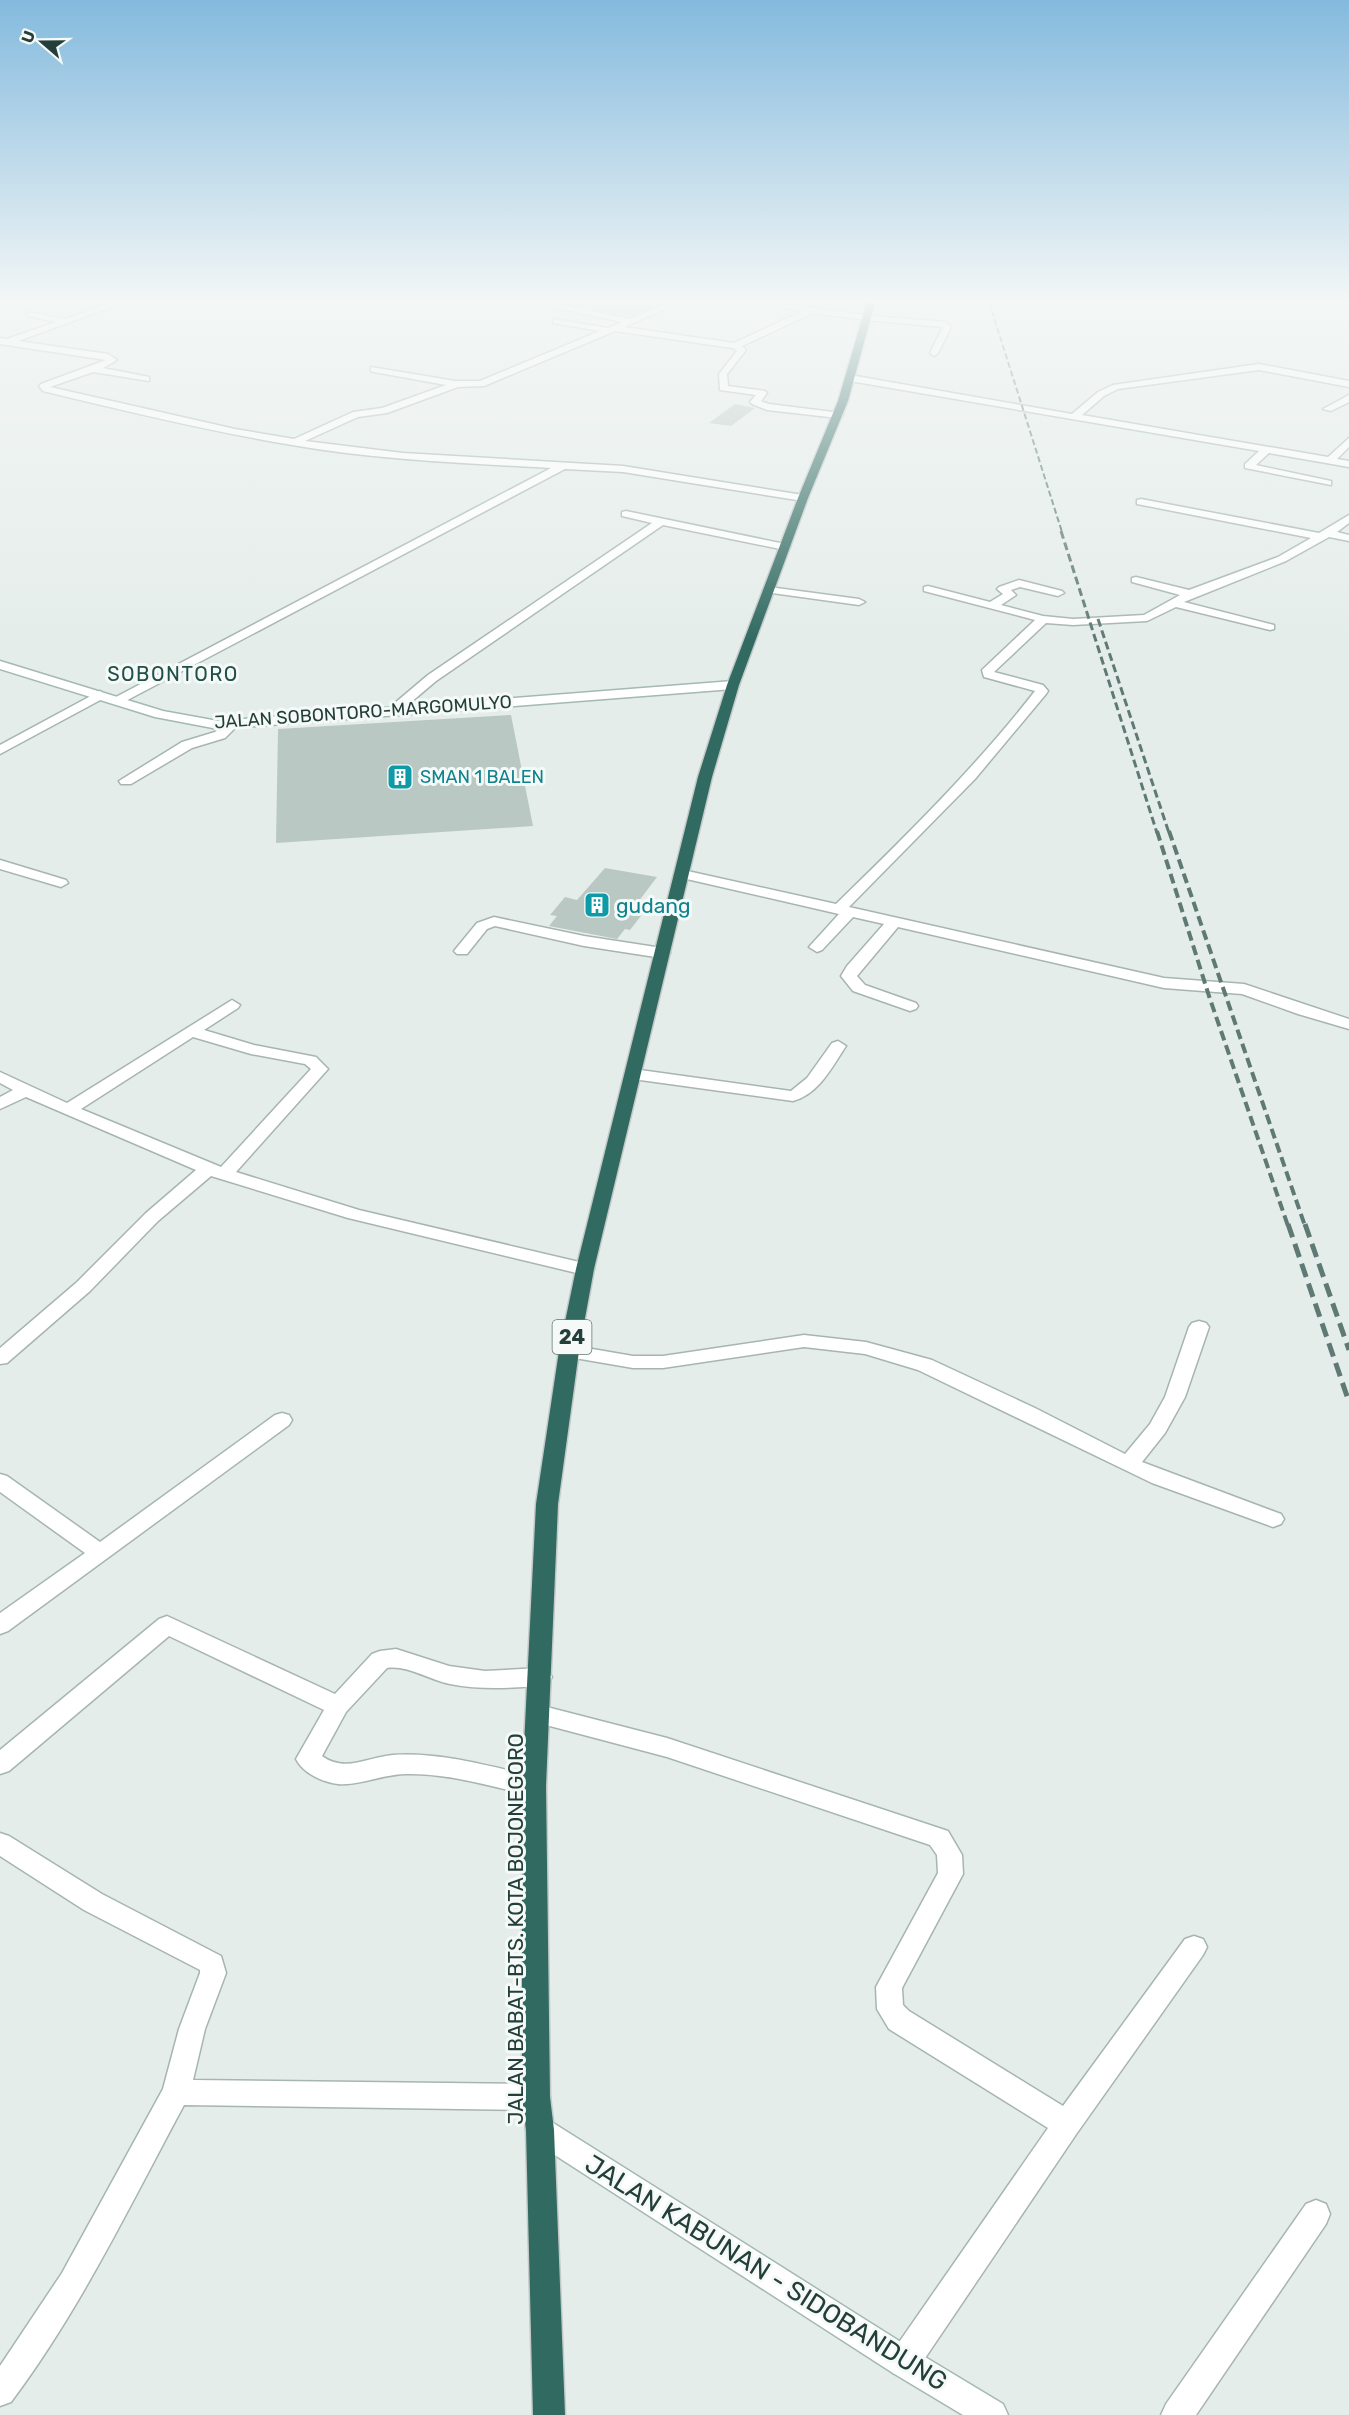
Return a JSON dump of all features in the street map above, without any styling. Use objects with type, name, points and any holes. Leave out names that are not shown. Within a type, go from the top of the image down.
[{"type":"highway","name":"JALAN BABAT-BTS. KOTA BOJONEGORO","points":[[549,2415],[540,2130],[536,2097],[534,1786],[547,1504],[569,1351],[585,1269],[705,777],[733,686],[803,498],[838,415]]},
{"type":"street","points":[[161,415],[294,443],[403,456],[566,464],[643,471],[803,498]]},
{"type":"street","points":[[294,443],[355,415]]},
{"type":"street","points":[[1067,415],[1349,464]]},
{"type":"street","points":[[1330,460],[1349,441]]},
{"type":"street","points":[[1268,450],[1248,466],[1327,483]]},
{"type":"street","points":[[118,701],[566,464]]},
{"type":"street","points":[[1142,502],[1349,538]]},
{"type":"street","points":[[626,514],[785,547]]},
{"type":"street","points":[[928,589],[1043,619],[1073,622],[1141,619],[1190,594],[1263,567],[1324,535],[1349,518]]},
{"type":"street","points":[[393,711],[432,678],[660,522]]},
{"type":"street","points":[[1136,580],[1190,594]]},
{"type":"street","points":[[992,605],[1010,595],[1004,589],[1016,584],[1058,593]]},
{"type":"street","points":[[769,590],[859,602]]},
{"type":"street","points":[[1175,603],[1270,627]]},
{"type":"street","points":[[817,947],[844,911],[996,747],[1042,691],[1039,688],[994,677],[988,674],[988,670],[1043,619]]},
{"type":"street","name":"JALAN SOBONTORO-MARGOMULYO","points":[[0,665],[193,722],[232,725],[733,686]]},
{"type":"street","points":[[0,750],[100,695]]},
{"type":"street","points":[[126,781],[187,745],[220,735],[232,725]]},
{"type":"street","points":[[0,864],[61,883]]},
{"type":"street","points":[[683,874],[1164,983],[1244,989],[1304,1011],[1349,1024]]},
{"type":"street","points":[[462,951],[482,926],[494,921],[555,936],[662,953]]},
{"type":"street","points":[[894,922],[852,969],[849,976],[859,988],[910,1006]]},
{"type":"street","points":[[68,1110],[232,1005]]},
{"type":"street","points":[[0,1358],[83,1287],[152,1217],[216,1172],[320,1069],[310,1060],[252,1049],[191,1031]]},
{"type":"street","points":[[633,1074],[793,1096],[810,1085],[838,1046]]},
{"type":"street","points":[[0,1077],[68,1110],[216,1172],[354,1214],[585,1269]]},
{"type":"street","points":[[0,1104],[26,1090]]},
{"type":"street","points":[[1128,1464],[1158,1428],[1175,1397],[1199,1327]]},
{"type":"street","points":[[569,1351],[633,1362],[663,1362],[804,1341],[866,1348],[926,1365],[1159,1478],[1273,1519]]},
{"type":"street","points":[[0,1625],[282,1420]]},
{"type":"street","points":[[0,1481],[100,1553]]},
{"type":"street","points":[[0,1764],[167,1625],[338,1706]]},
{"type":"street","points":[[534,1786],[420,1764],[387,1765],[348,1775],[330,1771],[308,1759],[338,1706],[380,1660],[396,1658],[449,1676],[485,1680],[540,1677]]},
{"type":"street","points":[[538,1714],[667,1748],[939,1838],[948,1849],[952,1863],[950,1874],[889,1987],[890,2009],[899,2020],[1068,2124]]},
{"type":"street","points":[[0,1843],[93,1902],[212,1964],[213,1973],[192,2029],[176,2092],[74,2283],[30,2354],[0,2391]]},
{"type":"street","points":[[904,2362],[1068,2124],[1194,1947]]},
{"type":"street","points":[[176,2092],[536,2097]]},
{"type":"street","name":"JALAN KABUNAN - SIDOBANDUNG","points":[[540,2130],[904,2362],[992,2415]]},
{"type":"street","points":[[1177,2415],[1316,2214]]},
{"type":"building","points":[[720,415],[746,415],[731,426],[709,423]]},
{"type":"building","name":"SMAN 1 BALEN","points":[[511,715],[533,826],[276,843],[278,729]]},
{"type":"building","name":"gudang","points":[[605,868],[657,877],[632,910],[644,912],[630,930],[625,929],[617,939],[549,926],[557,916],[550,915],[565,897],[577,900]]},
{"type":"railway","points":[[1025,415],[1062,532]]},
{"type":"railway","points":[[1061,531],[1157,833]]},
{"type":"railway","points":[[1098,619],[1169,833]]},
{"type":"railway","points":[[1157,831],[1209,996],[1288,1226]]},
{"type":"railway","points":[[1169,831],[1305,1226]]},
{"type":"railway","points":[[1288,1224],[1349,1402]]},
{"type":"railway","points":[[1305,1224],[1349,1350]]},
{"type":"place","name":"SMAN 1 BALEN","points":[[400,777]]},
{"type":"place","name":"gudang","points":[[597,905]]},
{"type":"district","name":"SOBONTORO","points":[[173,674]]}]
